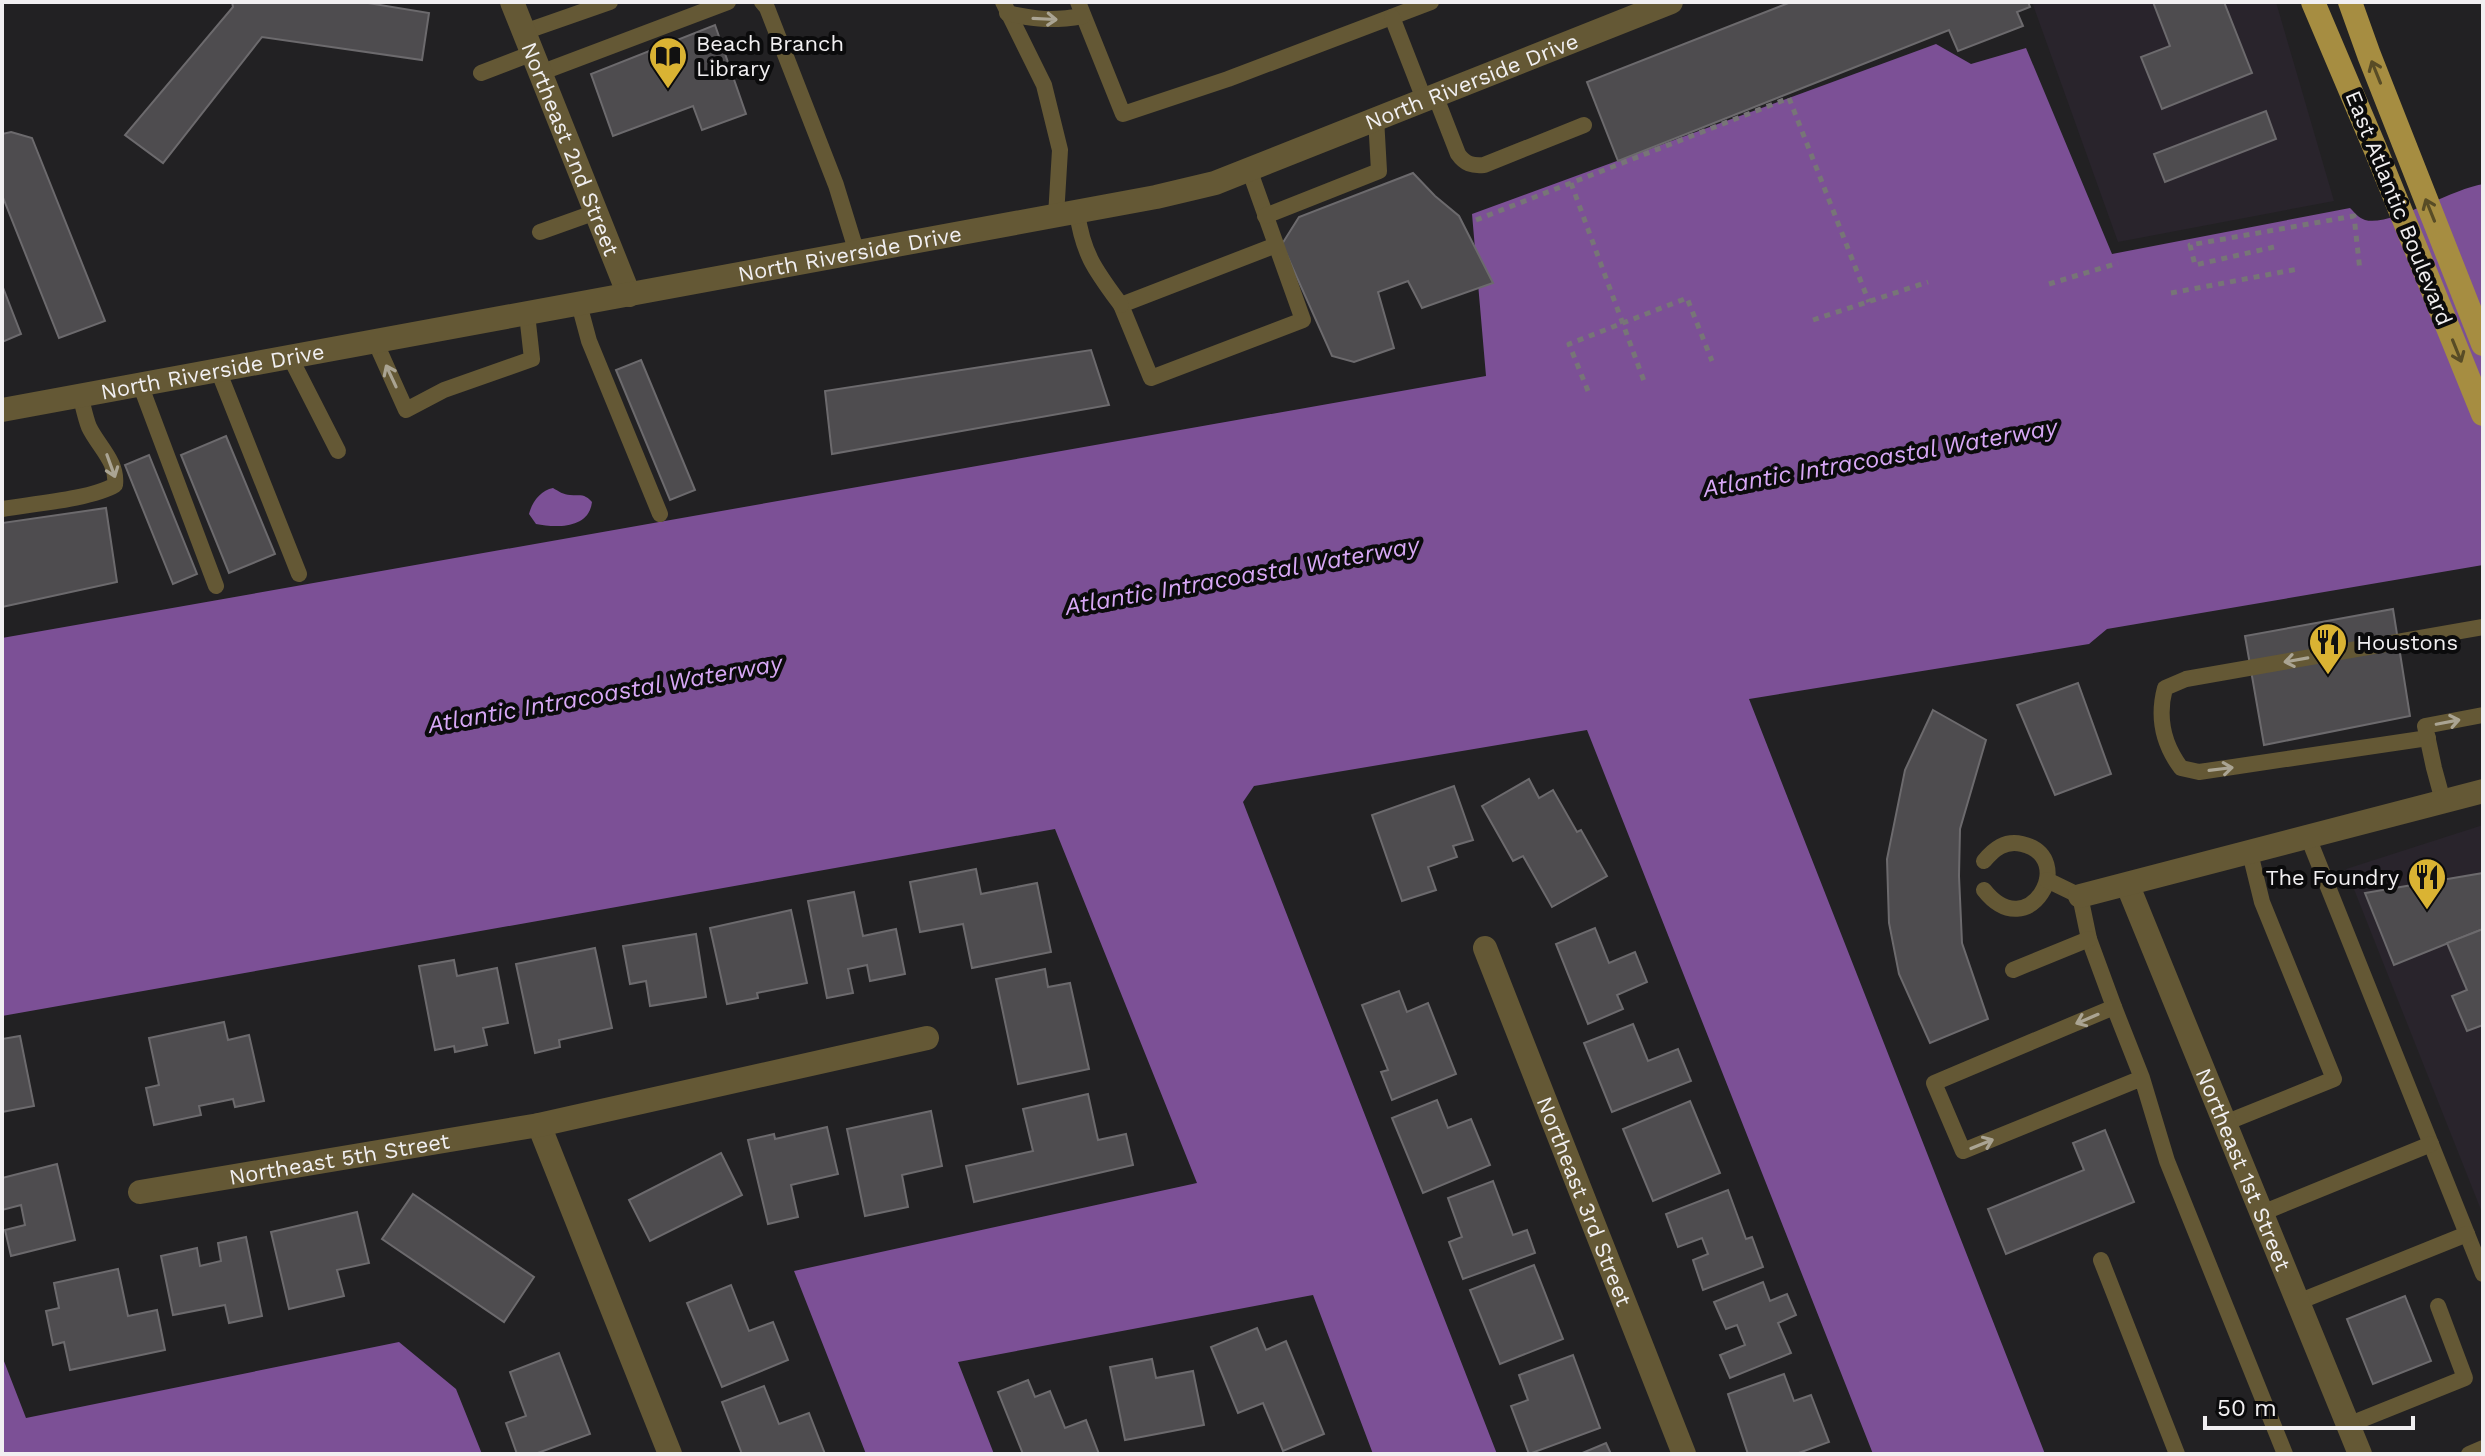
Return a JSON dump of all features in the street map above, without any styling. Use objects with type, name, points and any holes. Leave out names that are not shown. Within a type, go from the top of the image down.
[{"type":"main road","name":"East Atlantic Boulevard","points":[[2313,2],[2483,414]]},
{"type":"main road","name":"East Atlantic Boulevard","points":[[2350,2],[2483,344]]},
{"type":"street","name":"Northeast 2nd Street","points":[[512,2],[629,295]]},
{"type":"street","name":"North Riverside Drive","points":[[2,410],[1066,214],[1215,183],[1671,2]]},
{"type":"street","points":[[2080,896],[2128,886],[2483,791]]},
{"type":"street","name":"Northeast 1st Street","points":[[2128,886],[2360,1454]]},
{"type":"street","name":"Northeast 3rd Street","points":[[1485,948],[1684,1454]]},
{"type":"street","name":"Northeast 5th Street","points":[[140,1192],[539,1125],[927,1038]]},
{"type":"street","points":[[539,1125],[670,1454]]},
{"type":"lane","points":[[532,53],[610,2]]},
{"type":"lane","points":[[481,73],[532,53],[728,2]]},
{"type":"lane","points":[[762,2],[831,171],[857,253]]},
{"type":"lane","points":[[1005,8],[1038,20],[1058,20],[1080,9],[1123,114],[1228,79],[1431,2]]},
{"type":"lane","points":[[1005,8],[1044,85],[1060,150],[1066,214],[1094,268],[1121,305],[1151,378],[1303,320],[1249,169]]},
{"type":"lane","points":[[1392,17],[1464,162],[1484,165],[1584,125]]},
{"type":"lane","points":[[1265,216],[1379,171],[1376,118]]},
{"type":"lane","points":[[540,232],[596,212]]},
{"type":"lane","points":[[1121,305],[1276,245]]},
{"type":"lane","points":[[579,304],[589,341],[660,514]]},
{"type":"lane","points":[[375,341],[406,410],[444,390],[532,359],[527,314]]},
{"type":"lane","points":[[290,357],[338,451]]},
{"type":"lane","points":[[218,370],[299,574]]},
{"type":"lane","points":[[140,384],[216,586]]},
{"type":"lane","points":[[2,509],[89,494],[115,485],[112,466],[89,427],[80,395]]},
{"type":"lane","points":[[2428,738],[2199,772],[2181,768],[2170,754],[2161,723],[2160,706],[2165,688],[2186,679],[2483,627]]},
{"type":"lane","points":[[2443,801],[2425,726],[2483,715]]},
{"type":"lane","points":[[2308,837],[2483,1274]]},
{"type":"lane","points":[[1984,861],[2004,844],[2025,844],[2042,857],[2047,866],[2047,880],[2040,897],[2021,909],[1999,905],[1984,890]]},
{"type":"lane","points":[[2225,1123],[2334,1079],[2262,902],[2250,853]]},
{"type":"lane","points":[[2047,880],[2080,896],[2089,939],[2142,1078],[2167,1161],[2279,1452]]},
{"type":"lane","points":[[2013,970],[2089,939]]},
{"type":"lane","points":[[2114,1007],[1934,1083],[1963,1151],[2142,1078]]},
{"type":"lane","points":[[2262,1213],[2431,1144]]},
{"type":"lane","points":[[2298,1302],[2467,1234]]},
{"type":"lane","points":[[2101,1260],[2177,1454]]},
{"type":"lane","points":[[2348,1425],[2465,1378],[2438,1306]]},
{"type":"lane","points":[[2469,1454],[2483,1448]]},
{"type":"path","points":[[1476,220],[1789,98],[1869,302]]},
{"type":"path","points":[[1571,183],[1644,381]]},
{"type":"path","points":[[2274,247],[2195,265],[2190,245],[2354,216],[2360,271]]},
{"type":"path","points":[[2049,284],[2118,263]]},
{"type":"path","points":[[2171,293],[2298,269]]},
{"type":"path","points":[[1813,320],[1928,282]]},
{"type":"path","points":[[1588,391],[1569,344],[1687,298],[1712,361]]},
{"type":"shaded area","points":[[2032,2],[2276,2],[2334,201],[2118,242]]},
{"type":"shaded area","points":[[2483,825],[2483,1215],[2346,869]]},
{"type":"water","name":"Atlantic Intracoastal Waterway","points":[[1936,44],[1971,64],[2026,48],[2112,254],[2350,208],[2365,220],[2376,221],[2483,184],[2483,565],[2107,629],[2089,644],[1749,699],[2045,1454],[1873,1454],[1587,730],[1254,786],[1243,802],[1497,1454],[1373,1454],[1313,1295],[958,1362],[994,1454],[866,1454],[794,1271],[1197,1183],[1055,829],[2,1016],[2,638],[1486,376],[1472,214]]},
{"type":"water","points":[[553,488],[589,499],[592,502],[590,511],[570,525],[536,524],[529,514],[532,505],[541,494]]},
{"type":"water","points":[[399,1342],[456,1389],[482,1454],[2,1454],[2,1356],[26,1418]]},
{"type":"building","points":[[232,2],[362,2],[429,13],[422,60],[262,37],[163,163],[125,135],[233,7]]},
{"type":"building","points":[[1791,2],[2028,2],[2030,7],[2017,12],[2023,26],[1958,51],[1949,30],[1618,161],[1587,82]]},
{"type":"building","points":[[2153,2],[2224,2],[2252,73],[2162,109],[2141,57],[2170,46]]},
{"type":"building","name":"Beach Branch Library","points":[[715,25],[746,114],[702,130],[693,106],[613,136],[591,74]]},
{"type":"building","points":[[2266,111],[2276,139],[2165,182],[2154,154]]},
{"type":"building","points":[[11,132],[32,138],[105,321],[59,338],[2,195],[2,134]]},
{"type":"building","points":[[1413,173],[1459,216],[1493,283],[1422,308],[1408,281],[1378,292],[1394,348],[1354,362],[1332,356],[1282,244],[1299,217]]},
{"type":"building","points":[[2,285],[21,334],[2,342]]},
{"type":"building","points":[[1091,350],[1109,405],[832,454],[825,391]]},
{"type":"building","points":[[641,360],[695,490],[670,500],[616,370]]},
{"type":"building","points":[[226,436],[275,554],[229,573],[181,455]]},
{"type":"building","points":[[149,455],[197,574],[173,584],[125,465]]},
{"type":"building","points":[[106,508],[117,582],[2,607],[2,523]]},
{"type":"building","name":"Houstons","points":[[2393,609],[2410,716],[2264,745],[2245,636]]},
{"type":"building","points":[[2078,683],[2111,774],[2055,795],[2017,705]]},
{"type":"building","points":[[1933,710],[1986,740],[1960,829],[1959,876],[1962,943],[1988,1019],[1930,1043],[1899,974],[1889,923],[1887,859],[1905,770]]},
{"type":"building","points":[[1529,779],[1539,798],[1553,790],[1577,832],[1581,830],[1607,876],[1552,907],[1523,856],[1513,861],[1482,806]]},
{"type":"building","points":[[1454,786],[1473,840],[1453,846],[1457,857],[1428,867],[1436,890],[1402,901],[1372,815]]},
{"type":"building","points":[[976,869],[981,894],[1037,883],[1051,952],[972,968],[963,924],[920,932],[910,882]]},
{"type":"building","name":"The Foundry","points":[[2483,873],[2483,929],[2394,965],[2365,893]]},
{"type":"building","points":[[854,892],[863,936],[896,929],[905,974],[870,981],[867,965],[848,969],[853,993],[827,998],[808,901]]},
{"type":"building","points":[[791,910],[807,983],[757,993],[758,998],[727,1004],[710,928]]},
{"type":"building","points":[[1595,928],[1609,963],[1635,952],[1647,982],[1617,995],[1623,1009],[1588,1024],[1556,944]]},
{"type":"building","points":[[2483,929],[2483,1025],[2467,1031],[2452,996],[2467,990],[2447,943]]},
{"type":"building","points":[[696,934],[706,997],[650,1006],[646,981],[630,984],[623,946]]},
{"type":"building","points":[[595,948],[612,1028],[559,1040],[560,1047],[535,1053],[516,964]]},
{"type":"building","points":[[454,960],[457,976],[497,968],[508,1023],[483,1028],[487,1045],[455,1052],[454,1046],[435,1050],[419,966]]},
{"type":"building","points":[[1045,969],[1048,987],[1070,983],[1089,1069],[1018,1084],[996,979]]},
{"type":"building","points":[[1399,991],[1407,1012],[1428,1003],[1456,1074],[1392,1100],[1381,1072],[1388,1070],[1362,1005]]},
{"type":"building","points":[[224,1022],[228,1040],[249,1035],[264,1101],[235,1107],[233,1099],[199,1106],[201,1115],[154,1125],[146,1088],[159,1085],[149,1038]]},
{"type":"building","points":[[1633,1024],[1648,1061],[1678,1049],[1691,1081],[1612,1112],[1584,1043]]},
{"type":"building","points":[[20,1036],[34,1106],[2,1112],[2,1039]]},
{"type":"building","points":[[1088,1094],[1098,1140],[1126,1134],[1133,1165],[974,1202],[966,1166],[1033,1151],[1023,1109]]},
{"type":"building","points":[[1437,1100],[1448,1128],[1471,1119],[1490,1165],[1423,1193],[1392,1118]]},
{"type":"building","points":[[1690,1101],[1720,1173],[1653,1201],[1623,1129]]},
{"type":"building","points":[[931,1111],[942,1166],[902,1175],[908,1207],[865,1216],[847,1129]]},
{"type":"building","points":[[827,1127],[838,1174],[791,1185],[798,1217],[768,1224],[748,1140],[774,1134],[775,1139]]},
{"type":"building","points":[[2105,1130],[2134,1202],[2006,1254],[1988,1209],[2084,1170],[2073,1143]]},
{"type":"building","points":[[721,1153],[742,1195],[650,1241],[629,1200]]},
{"type":"building","points":[[57,1164],[75,1240],[11,1256],[5,1230],[25,1225],[21,1205],[2,1210],[2,1178]]},
{"type":"building","points":[[1493,1181],[1513,1235],[1527,1230],[1535,1253],[1463,1279],[1449,1242],[1462,1237],[1448,1198]]},
{"type":"building","points":[[1728,1190],[1746,1239],[1752,1237],[1763,1267],[1703,1290],[1693,1260],[1708,1254],[1702,1238],[1678,1247],[1666,1214]]},
{"type":"building","points":[[413,1194],[534,1277],[504,1322],[382,1239]]},
{"type":"building","points":[[357,1212],[369,1263],[337,1270],[344,1296],[289,1309],[271,1232]]},
{"type":"building","points":[[246,1237],[262,1316],[229,1323],[225,1305],[173,1315],[161,1256],[197,1248],[200,1266],[221,1261],[218,1243]]},
{"type":"building","points":[[1534,1265],[1563,1339],[1500,1364],[1470,1290]]},
{"type":"building","points":[[118,1269],[128,1316],[157,1310],[165,1350],[70,1370],[64,1342],[53,1345],[46,1311],[59,1308],[54,1283]]},
{"type":"building","points":[[1763,1282],[1770,1301],[1787,1294],[1796,1315],[1778,1323],[1791,1353],[1730,1378],[1720,1355],[1745,1345],[1737,1325],[1726,1329],[1714,1302]]},
{"type":"building","points":[[731,1285],[749,1331],[773,1322],[788,1360],[722,1387],[687,1303]]},
{"type":"building","points":[[2405,1296],[2431,1361],[2373,1384],[2347,1319]]},
{"type":"building","points":[[1257,1328],[1266,1350],[1286,1341],[1324,1434],[1283,1451],[1263,1403],[1238,1413],[1211,1347]]},
{"type":"building","points":[[559,1353],[590,1434],[535,1454],[517,1454],[506,1423],[526,1416],[510,1372]]},
{"type":"building","points":[[1573,1355],[1600,1428],[1529,1454],[1511,1406],[1528,1400],[1519,1375]]},
{"type":"building","points":[[1152,1359],[1156,1378],[1193,1371],[1204,1425],[1125,1440],[1110,1367]]},
{"type":"building","points":[[1784,1374],[1794,1401],[1811,1395],[1829,1442],[1796,1454],[1748,1454],[1728,1394]]},
{"type":"building","points":[[1028,1380],[1035,1397],[1050,1391],[1065,1428],[1086,1420],[1099,1454],[1023,1454],[998,1392]]},
{"type":"building","points":[[764,1386],[779,1424],[809,1413],[825,1454],[742,1454],[722,1402]]},
{"type":"building","points":[[1606,1443],[1611,1454],[1580,1454]]},
{"type":"place","name":"Beach Branch Library","points":[[668,90]]},
{"type":"place","name":"Houstons","points":[[2328,676]]},
{"type":"place","name":"The Foundry","points":[[2427,911]]}]
